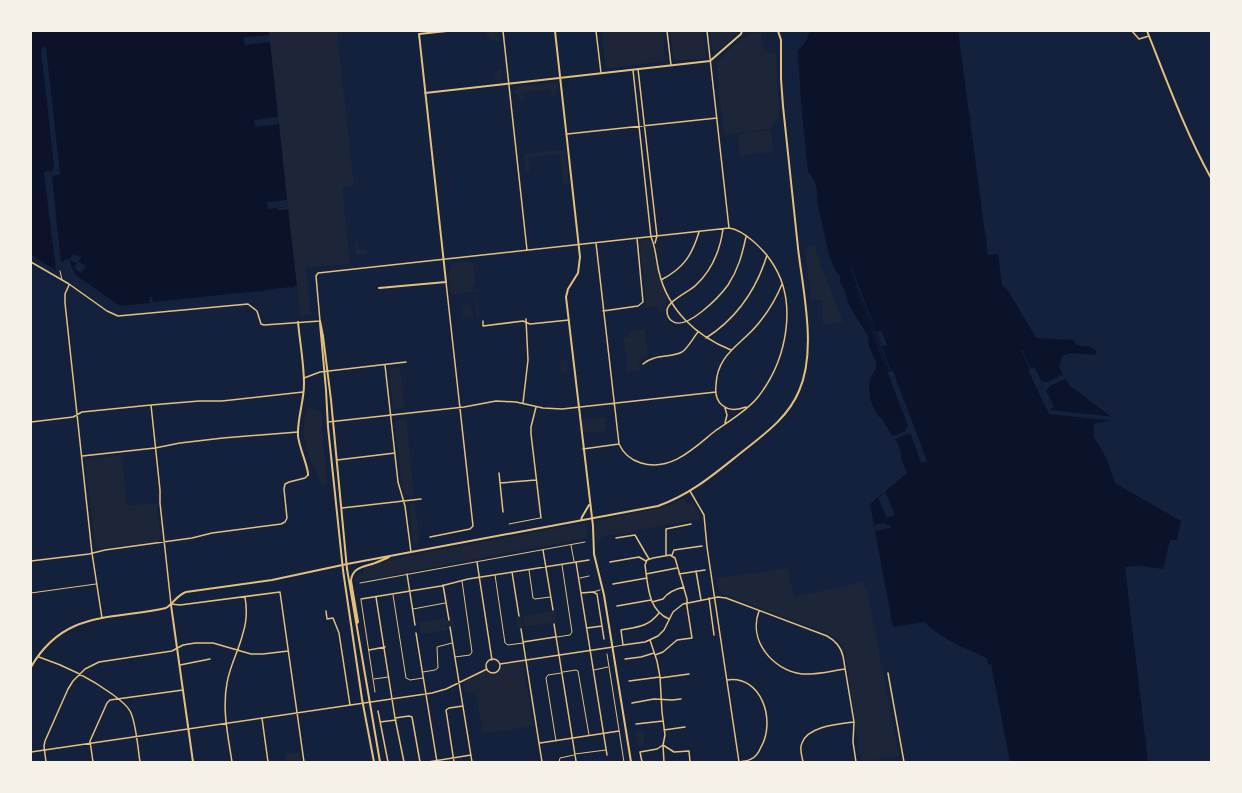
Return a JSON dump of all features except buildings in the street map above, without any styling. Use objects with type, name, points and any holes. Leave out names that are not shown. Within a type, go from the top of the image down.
[{"type":"street","points":[[430,537],[472,528],[419,33],[447,31]]},
{"type":"street","points":[[503,31],[527,250]]},
{"type":"street","points":[[556,31],[579,244],[579,267],[576,277],[566,294],[592,518],[595,559],[604,595],[631,762]]},
{"type":"street","points":[[596,31],[601,74]]},
{"type":"street","points":[[667,31],[671,66]]},
{"type":"street","points":[[707,31],[729,228]]},
{"type":"street","points":[[425,93],[710,61],[741,34],[742,31]]},
{"type":"street","points":[[31,667],[37,656],[49,643],[65,631],[79,624],[102,618],[166,608],[178,596],[186,592],[272,580],[343,564],[658,506],[690,491],[754,442],[780,419],[796,398],[806,371],[808,348],[807,320],[783,106],[781,40],[778,31]]},
{"type":"street","points":[[1132,31],[1139,39],[1149,36]]},
{"type":"street","points":[[1147,31],[1181,116],[1211,178]]},
{"type":"street","points":[[638,69],[657,236],[655,243],[661,280],[671,302],[686,321],[706,338],[731,350]]},
{"type":"street","points":[[633,70],[651,237],[655,243]]},
{"type":"street","points":[[567,134],[717,118]]},
{"type":"street","points":[[643,166],[649,165]]},
{"type":"street","points":[[647,196],[652,196]]},
{"type":"street","points":[[374,762],[363,704],[343,564],[328,422],[316,276],[318,273],[323,272],[729,228],[734,229],[757,245],[767,255],[775,266],[782,284],[787,312],[786,330],[781,350],[769,381],[758,397],[686,454],[672,462],[660,465],[650,465],[636,461],[628,456],[619,444],[596,243]]},
{"type":"street","points":[[723,229],[720,247],[709,270],[695,287],[671,302],[667,310],[668,316],[676,323],[681,324],[708,307],[718,298],[739,265],[746,237]]},
{"type":"street","points":[[661,280],[677,270],[685,262],[693,250],[699,232]]},
{"type":"street","points":[[603,310],[638,306],[643,302],[637,238]]},
{"type":"street","points":[[706,338],[723,326],[743,304],[757,282],[767,255]]},
{"type":"street","points":[[31,262],[69,284],[97,305],[118,316],[245,304],[250,305],[256,311],[262,324],[320,321]]},
{"type":"street","points":[[60,270],[63,281]]},
{"type":"street","points":[[379,288],[446,282]]},
{"type":"street","points":[[69,284],[66,290],[65,299],[92,552],[102,618]]},
{"type":"street","points":[[747,407],[735,410],[724,406],[718,401],[716,380],[719,368],[724,358],[731,350],[762,320],[782,284]]},
{"type":"street","points":[[523,403],[528,360],[526,319]]},
{"type":"street","points":[[483,321],[483,326],[523,321],[530,324],[569,320]]},
{"type":"street","points":[[320,321],[327,371],[347,564],[380,762]]},
{"type":"street","points":[[31,561],[77,556],[92,552],[192,538],[212,533],[281,524],[284,522],[287,518],[284,489],[285,484],[305,478],[308,475],[308,470],[300,448],[298,432],[304,378],[298,322]]},
{"type":"street","points":[[643,364],[648,360],[660,356],[683,351],[698,332]]},
{"type":"street","points":[[304,378],[324,371],[406,362]]},
{"type":"street","points":[[385,364],[398,482],[404,501],[411,552]]},
{"type":"street","points":[[31,422],[73,417],[82,412],[198,401],[222,401],[303,392]]},
{"type":"street","points":[[328,422],[460,408],[496,401],[523,403],[536,407],[556,409],[716,392]]},
{"type":"street","points":[[150,405],[171,604],[193,762]]},
{"type":"street","points":[[724,406],[727,415],[724,425]]},
{"type":"street","points":[[509,524],[541,518],[530,430],[536,407]]},
{"type":"street","points":[[82,456],[155,448],[180,443],[298,432]]},
{"type":"street","points":[[583,449],[619,444]]},
{"type":"street","points":[[336,460],[394,453]]},
{"type":"street","points":[[499,473],[503,512]]},
{"type":"street","points":[[500,483],[536,480]]},
{"type":"street","points":[[690,491],[704,515],[706,541],[739,762],[751,759],[760,749],[766,733],[767,718],[763,703],[752,688],[742,680],[727,680]]},
{"type":"street","points":[[342,508],[421,499]]},
{"type":"street","points":[[581,520],[582,516],[590,505]]},
{"type":"street","points":[[666,555],[666,529],[692,524]]},
{"type":"street","points":[[616,538],[635,534],[649,559]]},
{"type":"street","points":[[360,583],[585,542]]},
{"type":"street","points":[[571,544],[579,578],[607,755]]},
{"type":"street","points":[[672,556],[674,550],[702,546]]},
{"type":"street","points":[[543,550],[553,610]]},
{"type":"street","points":[[625,660],[663,652],[677,640],[692,638],[684,587],[675,558],[666,555],[649,559],[646,561],[645,566],[651,601],[659,613],[669,618]]},
{"type":"street","points":[[356,624],[358,622],[351,581],[352,575],[360,567],[392,556]]},
{"type":"street","points":[[610,562],[639,557],[646,561]]},
{"type":"street","points":[[375,692],[361,599],[410,592],[461,580],[591,560]]},
{"type":"street","points":[[477,562],[492,660]]},
{"type":"street","points":[[495,575],[506,643],[508,645],[570,636],[572,632],[561,564]]},
{"type":"street","points":[[646,574],[677,568]]},
{"type":"street","points":[[529,569],[533,598],[550,597]]},
{"type":"street","points":[[679,574],[705,570]]},
{"type":"street","points":[[696,571],[701,600]]},
{"type":"street","points":[[512,572],[519,616]]},
{"type":"street","points":[[407,574],[415,625]]},
{"type":"street","points":[[579,578],[589,576]]},
{"type":"street","points":[[613,584],[647,578]]},
{"type":"street","points":[[455,657],[470,655],[472,652],[461,580]]},
{"type":"street","points":[[31,593],[97,584]]},
{"type":"street","points":[[444,585],[449,620]]},
{"type":"street","points":[[617,606],[663,599],[674,590],[684,587]]},
{"type":"street","points":[[581,593],[600,590]]},
{"type":"street","points":[[171,604],[180,605],[280,592],[304,762]]},
{"type":"street","points":[[593,592],[597,594],[604,639]]},
{"type":"street","points":[[393,594],[406,678],[410,680],[424,678]]},
{"type":"street","points":[[232,762],[225,710],[227,684],[231,666],[245,625],[245,597]]},
{"type":"street","points":[[376,597],[395,719],[404,762]]},
{"type":"street","points":[[500,664],[499,670],[495,673],[491,673],[487,669],[487,663],[492,660],[497,661],[500,664],[650,640],[661,633],[675,609],[687,602],[715,597],[726,598],[830,638],[840,648],[854,722],[853,742],[856,762]]},
{"type":"street","points":[[709,598],[714,635]]},
{"type":"street","points":[[413,609],[446,603]]},
{"type":"street","points":[[759,610],[756,625],[758,639],[766,653],[777,664],[790,671],[804,674],[816,674],[845,669]]},
{"type":"street","points":[[326,612],[327,619],[333,618],[339,634],[350,705]]},
{"type":"street","points":[[624,645],[621,630],[650,623],[659,613]]},
{"type":"street","points":[[554,624],[576,761]]},
{"type":"street","points":[[587,628],[602,626]]},
{"type":"street","points":[[450,627],[472,762]]},
{"type":"street","points":[[521,629],[542,762]]},
{"type":"street","points":[[416,633],[437,761]]},
{"type":"street","points":[[650,640],[660,677],[665,738],[663,744],[664,762]]},
{"type":"street","points":[[46,762],[44,750],[45,741],[68,689],[79,673],[98,662],[172,651],[184,644],[204,643],[222,645],[257,655],[288,651]]},
{"type":"street","points":[[422,672],[435,670],[438,668],[437,647],[453,643]]},
{"type":"street","points":[[369,650],[385,647]]},
{"type":"street","points":[[607,654],[624,762]]},
{"type":"street","points":[[37,656],[79,673],[93,681],[127,706],[133,716],[140,762]]},
{"type":"street","points":[[180,665],[210,659]]},
{"type":"street","points":[[594,670],[609,667]]},
{"type":"street","points":[[31,752],[227,722],[392,700],[426,694],[446,689],[487,669]]},
{"type":"street","points":[[556,741],[546,678],[548,675],[562,672],[578,671],[589,736]]},
{"type":"street","points":[[888,673],[904,762]]},
{"type":"street","points":[[629,682],[688,674]]},
{"type":"street","points":[[373,679],[389,677]]},
{"type":"street","points":[[93,762],[90,741],[104,706],[110,700],[183,690]]},
{"type":"street","points":[[632,703],[654,699],[681,699]]},
{"type":"street","points":[[454,762],[446,710],[449,708],[463,706]]},
{"type":"street","points":[[378,711],[388,762]]},
{"type":"street","points":[[380,722],[409,716],[412,717],[420,762]]},
{"type":"street","points":[[262,718],[268,762]]},
{"type":"street","points":[[636,724],[663,720]]},
{"type":"street","points":[[803,762],[800,748],[802,742],[808,735],[825,726],[854,722]]},
{"type":"street","points":[[664,730],[685,727]]},
{"type":"street","points":[[539,743],[619,731]]},
{"type":"street","points":[[642,762],[640,752],[654,750],[663,744]]},
{"type":"street","points":[[663,744],[674,752],[689,751],[690,762]]},
{"type":"street","points":[[559,762],[560,758],[606,750]]},
{"type":"street","points":[[428,762],[471,755]]},
{"type":"shaded area","points":[[31,31],[269,31],[269,35],[262,36],[263,42],[270,42],[278,117],[271,118],[272,125],[279,124],[287,200],[282,201],[283,208],[278,208],[278,210],[288,209],[297,286],[292,289],[209,299],[120,307],[73,275],[67,262],[61,264],[56,271],[31,254]]},
{"type":"shaded area","points":[[269,31],[337,31],[354,186],[342,187],[350,263],[306,268],[311,314],[300,315],[288,209],[276,211],[275,208],[288,207]]},
{"type":"shaded area","points":[[486,31],[498,31],[500,41],[493,41],[493,39],[490,40],[490,36],[487,36]]},
{"type":"shaded area","points":[[601,31],[663,31],[665,61],[609,68],[606,67]]},
{"type":"shaded area","points":[[671,31],[703,31],[706,58],[674,61]]},
{"type":"shaded area","points":[[710,31],[736,31],[732,39],[714,52],[712,49]]},
{"type":"shaded area","points":[[810,31],[958,31],[988,255],[998,254],[1002,285],[1009,292],[1036,338],[1073,340],[1078,345],[1088,346],[1097,351],[1095,355],[1071,353],[1062,356],[1059,367],[1069,385],[1114,419],[1094,424],[1094,437],[1107,459],[1115,483],[1181,521],[1177,540],[1170,540],[1163,569],[1139,566],[1125,567],[1148,762],[1010,762],[991,664],[988,665],[987,658],[946,638],[924,622],[893,627],[870,504],[907,473],[901,459],[901,453],[897,442],[881,418],[878,416],[870,400],[869,387],[871,377],[876,368],[876,362],[869,346],[868,336],[849,305],[840,282],[840,276],[835,270],[829,255],[817,202],[816,186],[808,172],[801,103],[798,50],[805,43]]},
{"type":"shaded area","points":[[761,32],[762,44],[765,50],[767,52],[776,53],[779,116],[770,129],[724,135],[716,65],[736,43],[745,36]]},
{"type":"shaded area","points":[[498,70],[503,70],[503,78],[501,80],[495,80],[495,74]]},
{"type":"shaded area","points":[[555,83],[558,85],[558,90],[555,90],[556,96],[551,96],[550,89],[525,92],[525,94],[522,94],[523,99],[519,99],[518,94],[515,94],[514,91],[518,87]]},
{"type":"shaded area","points":[[771,130],[773,152],[740,155],[738,134]]},
{"type":"shaded area","points":[[565,149],[569,184],[563,184],[562,165],[559,154],[528,157],[530,171],[526,172],[524,154]]},
{"type":"shaded area","points":[[648,239],[652,242],[658,273],[668,300],[664,312],[661,314],[656,306],[646,308],[644,306],[646,302],[640,244],[642,240]]},
{"type":"shaded area","points":[[358,240],[359,250],[367,250],[367,254],[356,254],[355,243]]},
{"type":"shaded area","points":[[814,246],[843,322],[823,325],[822,300],[811,300],[805,247]]},
{"type":"shaded area","points":[[469,261],[473,264],[475,286],[471,286],[471,290],[477,289],[477,291],[452,294],[450,292],[449,281],[451,266],[453,263]]},
{"type":"shaded area","points":[[474,297],[478,300],[480,318],[477,318],[476,299]]},
{"type":"shaded area","points":[[470,304],[473,318],[471,316],[462,318],[462,305]]},
{"type":"shaded area","points":[[645,329],[648,357],[639,361],[641,371],[627,372],[624,337],[630,337],[630,332]]},
{"type":"shaded area","points":[[564,359],[567,361],[568,370],[564,373],[561,370],[560,362]]},
{"type":"shaded area","points":[[400,367],[405,408],[393,409],[389,370]]},
{"type":"shaded area","points":[[311,408],[322,413],[327,478],[327,482],[323,487],[305,443],[304,420],[307,409]]},
{"type":"shaded area","points":[[605,417],[606,431],[581,433],[580,420]]},
{"type":"shaded area","points":[[406,419],[414,496],[407,496],[402,489],[395,423],[398,420]]},
{"type":"shaded area","points":[[122,455],[127,506],[157,503],[161,541],[96,549],[85,460]]},
{"type":"shaded area","points":[[683,499],[688,504],[693,503],[701,519],[605,536],[596,540],[595,525],[598,524],[598,521],[667,506]]},
{"type":"shaded area","points":[[415,502],[419,542],[413,543],[409,505]]},
{"type":"shaded area","points":[[585,523],[587,524],[587,538],[355,582],[355,576],[362,574],[365,567],[408,556]]},
{"type":"shaded area","points":[[788,568],[794,597],[863,582],[868,595],[899,756],[861,762],[846,655],[843,647],[836,639],[826,633],[721,593],[718,588],[717,578]]},
{"type":"shaded area","points":[[555,611],[557,622],[525,627],[523,616]]},
{"type":"shaded area","points":[[522,616],[524,628],[518,629],[516,617]]},
{"type":"shaded area","points":[[445,618],[446,621],[453,619],[454,626],[448,627],[446,622],[447,630],[421,634],[419,622]]},
{"type":"shaded area","points":[[523,662],[533,726],[483,734],[476,693],[465,692],[464,682],[483,672],[497,674],[504,665]]},
{"type":"shaded area","points":[[636,730],[639,733],[643,733],[645,746],[638,747]]},
{"type":"shaded area","points":[[299,752],[301,761],[310,760],[310,762],[283,762],[286,761],[285,754]]},
{"type":"pier","points":[[269,35],[269,37],[264,37],[265,40],[270,40],[270,42],[245,45],[244,37]]},
{"type":"pier","points":[[43,46],[46,48],[60,173],[52,176],[61,263],[69,259],[77,276],[120,306],[150,303],[149,297],[152,297],[153,302],[257,291],[258,293],[260,291],[262,293],[265,290],[291,287],[292,289],[293,286],[297,285],[297,289],[234,297],[207,298],[207,300],[177,303],[177,301],[175,301],[176,303],[161,303],[149,306],[149,304],[120,308],[73,277],[66,268],[66,264],[61,264],[56,271],[44,173],[46,171],[52,172],[54,165],[41,51]]},
{"type":"pier","points":[[278,117],[278,119],[273,120],[274,123],[279,122],[279,124],[255,127],[254,120]]},
{"type":"pier","points":[[287,200],[287,202],[284,202],[285,207],[268,209],[267,202]]},
{"type":"pier","points":[[73,254],[82,257],[78,261],[86,266],[81,273],[74,268],[77,263],[70,260]]},
{"type":"pier","points":[[850,266],[891,371],[893,371],[927,461],[921,463],[911,434],[893,440],[891,437],[906,431],[905,428],[908,426],[855,286],[857,285]],"holes":[[[857,286],[875,331],[873,332],[856,287]],[[875,332],[890,372],[888,372],[874,333]]]},
{"type":"pier","points":[[881,330],[887,345],[882,346],[877,332]]},
{"type":"pier","points":[[1022,350],[1031,368],[1034,367],[1042,382],[1048,382],[1064,374],[1067,378],[1050,386],[1046,391],[1054,407],[1050,410],[1115,417],[1115,421],[1049,414],[1028,370],[1030,369],[1022,352],[1020,352]]},
{"type":"pier","points":[[885,492],[895,515],[887,518],[878,498]]},
{"type":"pier","points":[[883,523],[891,528],[875,531],[874,525]]}]
